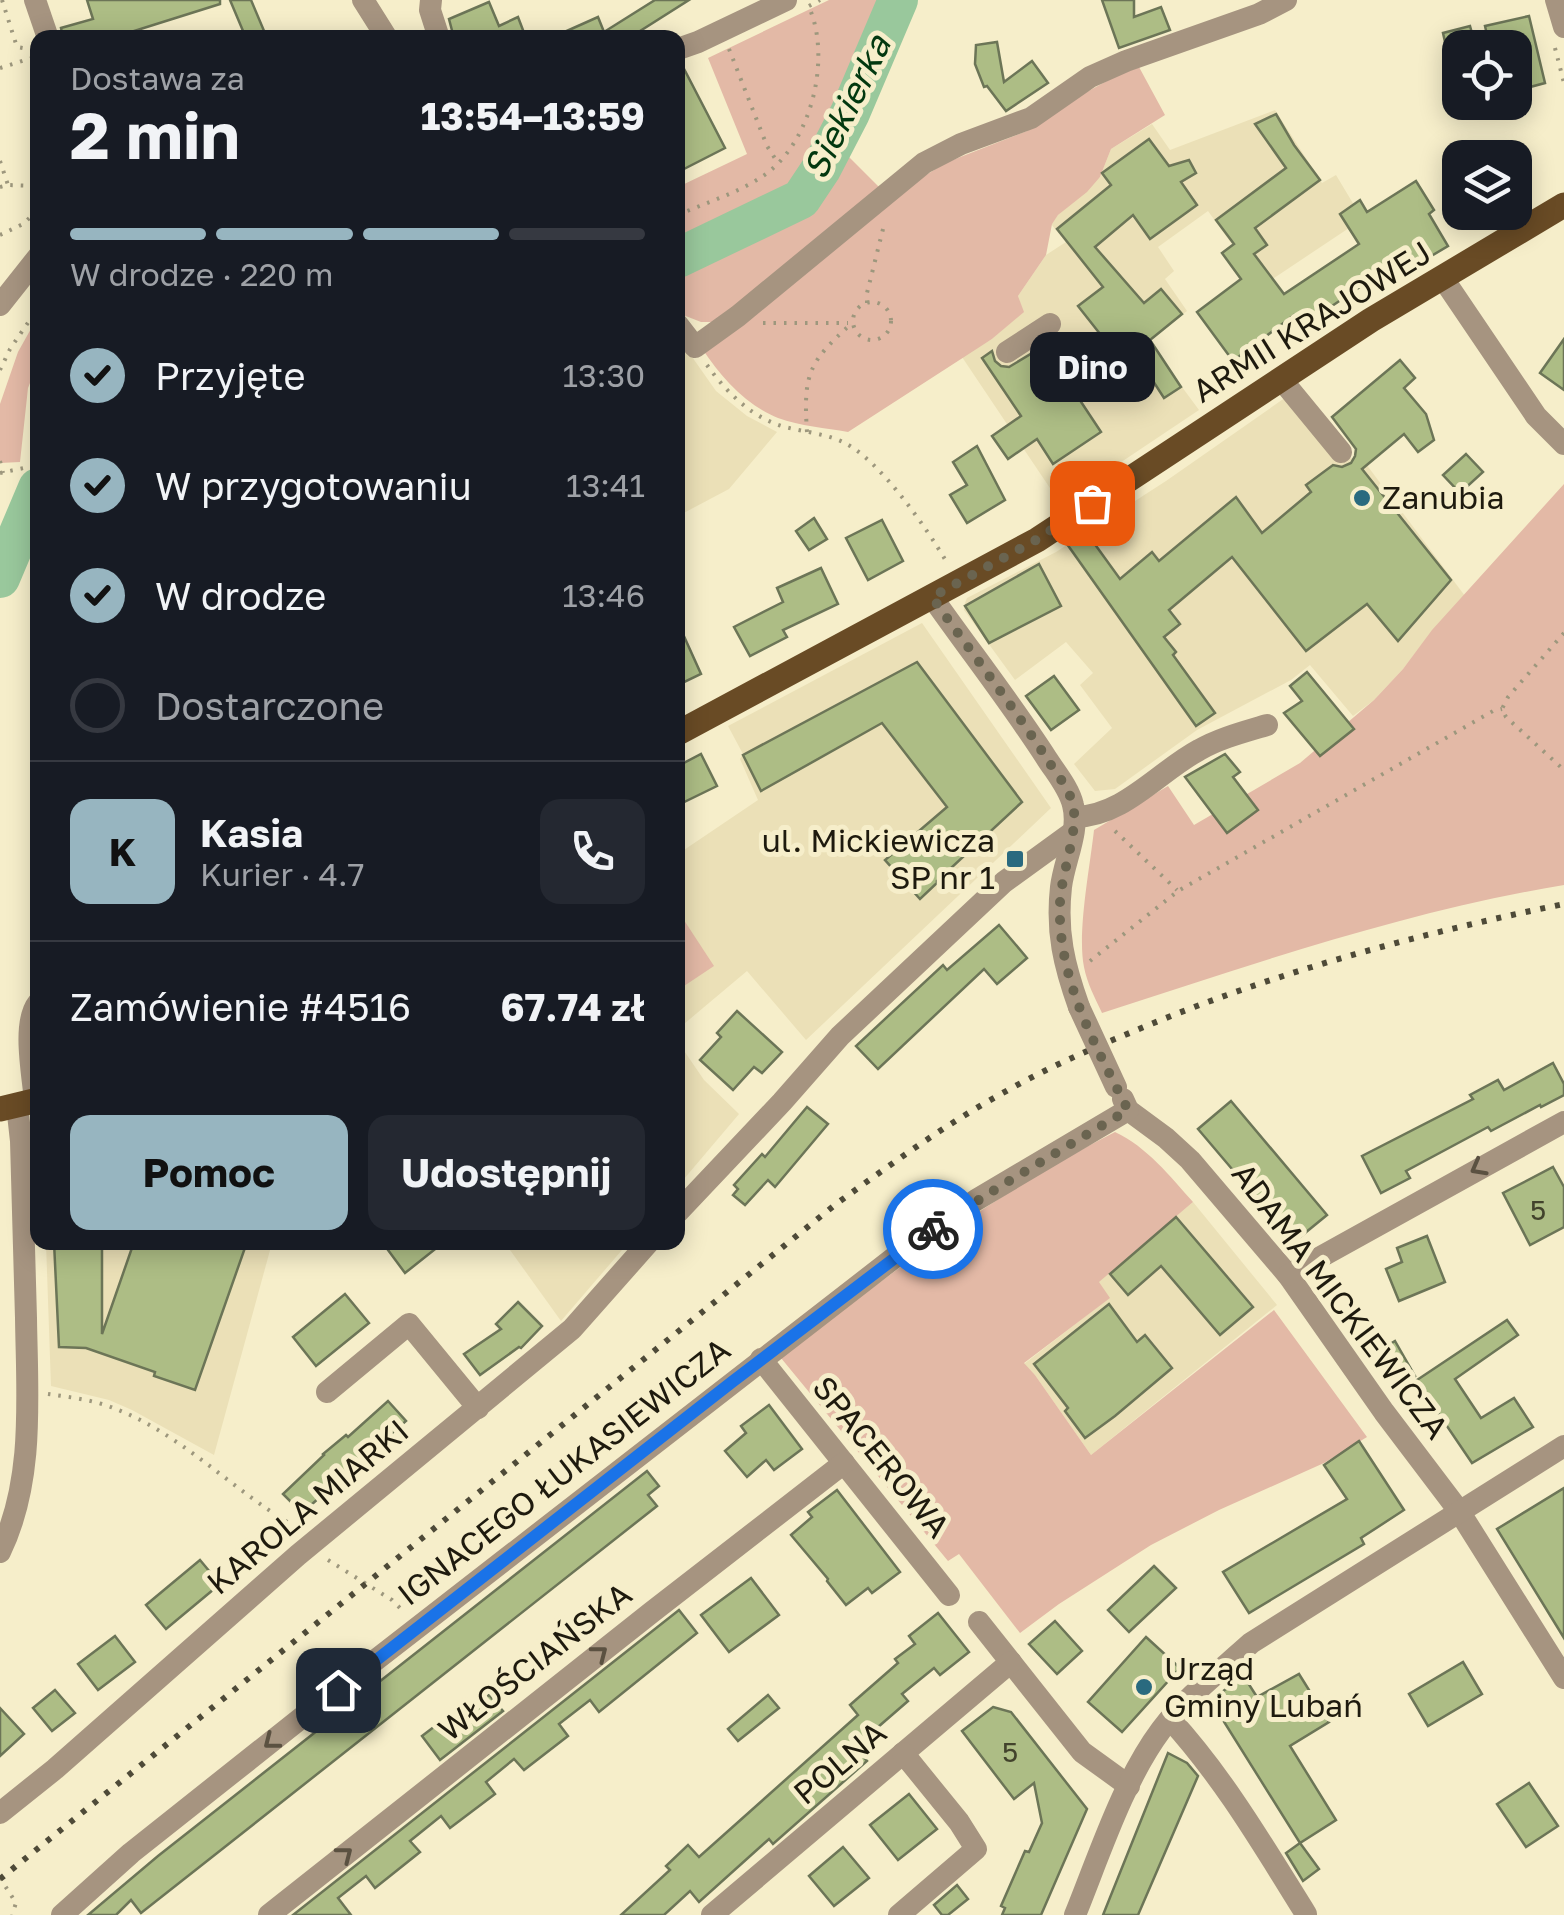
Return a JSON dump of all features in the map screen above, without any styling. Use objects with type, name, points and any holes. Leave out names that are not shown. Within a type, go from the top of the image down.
[{"type":"main road","name":"ARMII KRAJOWEJ","points":[[685,728],[1036,540],[1281,378],[1564,205]]},
{"type":"street","points":[[35,0],[39,30]]},
{"type":"street","points":[[363,0],[382,30]]},
{"type":"street","points":[[431,0],[436,30]]},
{"type":"street","points":[[685,335],[694,347],[738,316],[924,163],[961,144],[1031,118],[1090,78],[1126,61],[1259,14],[1286,0]]},
{"type":"street","points":[[1556,0],[1564,27]]},
{"type":"street","points":[[685,47],[797,3]]},
{"type":"street","points":[[0,305],[30,268]]},
{"type":"street","points":[[1442,277],[1536,416],[1564,444]]},
{"type":"street","points":[[1007,352],[1050,324]]},
{"type":"street","points":[[1281,378],[1341,452]]},
{"type":"street","points":[[932,597],[1069,792],[1079,822]]},
{"type":"street","points":[[685,1204],[854,1023],[1004,882],[1079,822],[1118,806],[1201,748],[1267,725]]},
{"type":"street","name":"ADAMA MICKIEWICZA","points":[[1079,822],[1061,888],[1064,962],[1078,1006],[1128,1110],[1190,1160],[1288,1276],[1459,1511],[1564,1678]]},
{"type":"street","points":[[0,1552],[19,1498],[24,1458],[27,1392],[21,1141],[30,1028]]},
{"type":"street","name":"IGNACEGO ŁUKASIEWICZA","points":[[62,1915],[130,1853],[913,1243],[976,1200],[1128,1110]]},
{"type":"street","points":[[1288,1276],[1564,1122]]},
{"type":"street","name":"KAROLA MIARKI","points":[[0,1813],[312,1544],[572,1330],[642,1250]]},
{"type":"street","points":[[327,1392],[409,1324],[478,1408]]},
{"type":"street","name":"SPACEROWA","points":[[762,1360],[949,1595]]},
{"type":"street","points":[[1075,1915],[1129,1786],[1149,1747],[1170,1718],[1250,1643],[1564,1446]]},
{"type":"street","name":"WŁOŚCIAŃSKA","points":[[269,1915],[844,1463]]},
{"type":"street","points":[[979,1622],[1082,1752],[1129,1786]]},
{"type":"street","name":"POLNA","points":[[712,1915],[1011,1662]]},
{"type":"street","points":[[1170,1718],[1220,1778],[1306,1914]]},
{"type":"street","points":[[899,1915],[976,1850],[960,1822],[903,1753]]},
{"type":"path","points":[[2,0],[17,47],[30,50]]},
{"type":"path","points":[[685,213],[758,180],[778,163],[807,117],[815,90],[817,39],[797,3]]},
{"type":"path","points":[[727,45],[767,146],[778,163]]},
{"type":"path","points":[[0,68],[30,53]]},
{"type":"path","points":[[0,161],[8,185]]},
{"type":"path","points":[[0,187],[30,186]]},
{"type":"path","points":[[867,303],[884,216]]},
{"type":"path","points":[[0,235],[30,217]]},
{"type":"path","points":[[23,224],[30,231]]},
{"type":"path","points":[[807,432],[807,384],[812,365],[852,323],[855,312],[867,303],[879,303],[892,320],[880,339],[868,340],[852,323]]},
{"type":"path","points":[[0,370],[30,319]]},
{"type":"path","points":[[758,322],[852,323]]},
{"type":"path","points":[[694,347],[741,403],[773,423],[840,441],[867,460],[924,527],[950,568]]},
{"type":"path","points":[[0,460],[2,473],[30,467]]},
{"type":"path","points":[[1087,963],[1178,891],[1502,709],[1564,633]]},
{"type":"path","points":[[1502,709],[1564,770]]},
{"type":"path","points":[[1079,822],[1115,831],[1178,891]]},
{"type":"path","points":[[27,1392],[113,1408],[139,1420],[392,1600],[418,1628]]},
{"type":"path","points":[[0,1878],[16,1903],[12,1915]]},
{"type":"shaded area","points":[[829,0],[885,0],[836,122],[801,184],[774,205],[738,218],[685,245],[685,184],[747,154],[708,58]]},
{"type":"shaded area","points":[[1139,67],[1165,115],[1111,149],[1100,177],[1058,215],[1052,224],[1046,255],[1018,296],[1024,312],[992,339],[848,432],[795,423],[767,413],[736,390],[703,350],[901,191],[945,163],[1027,131],[1065,104]]},
{"type":"shaded area","points":[[1275,110],[1322,183],[1336,175],[1354,205],[1340,213],[1349,228],[1262,286],[1208,211],[1158,247],[1174,271],[1165,279],[1187,311],[1148,341],[1199,410],[1060,503],[962,357],[992,339],[1023,312],[1018,296],[1046,255],[1066,242],[1051,224],[1100,177],[1111,149],[1152,124],[1170,150]]},
{"type":"shaded area","points":[[845,153],[879,187],[767,284],[713,322],[685,316],[685,265],[795,214],[819,193]]},
{"type":"shaded area","points":[[30,331],[30,383],[20,462],[0,463],[0,404]]},
{"type":"shaded area","points":[[685,347],[716,391],[747,416],[777,432],[729,489],[685,512]]},
{"type":"shaded area","points":[[1289,395],[1337,456],[1363,460],[1465,596],[1403,669],[1353,716],[1310,665],[1291,680],[1197,730],[1115,789],[1095,791],[1074,764],[1112,728],[1080,685],[1093,673],[1066,642],[1015,680],[964,610],[967,598],[1056,552]]},
{"type":"shaded area","points":[[1564,484],[1564,885],[1388,924],[1102,1013],[1087,979],[1082,953],[1094,830],[1168,786],[1194,825],[1300,763],[1374,700]]},
{"type":"shaded area","points":[[922,623],[1051,808],[806,1040],[747,971],[685,1023],[685,849],[758,800],[740,759],[743,754],[728,726]]},
{"type":"shaded area","points":[[685,922],[714,966],[685,985]]},
{"type":"shaded area","points":[[685,1052],[704,1080],[739,1114],[685,1178]]},
{"type":"shaded area","points":[[1115,1132],[1148,1154],[1193,1202],[1099,1282],[1110,1298],[1024,1363],[1091,1455],[1274,1310],[1367,1437],[1324,1463],[1151,1545],[1020,1633],[959,1554],[948,1561],[781,1358],[984,1208]]},
{"type":"shaded area","points":[[1193,1202],[1277,1305],[1091,1455],[1024,1364],[1109,1298],[1098,1282]]},
{"type":"shaded area","points":[[46,1250],[270,1250],[214,1455],[109,1400],[51,1386]]},
{"type":"shaded area","points":[[510,1250],[622,1250],[561,1321]]},
{"type":"building","points":[[87,0],[220,0],[220,4],[137,30],[61,30],[93,19]]},
{"type":"building","points":[[230,0],[251,0],[264,30],[243,30]]},
{"type":"building","points":[[655,0],[689,0],[642,30],[607,30]]},
{"type":"building","points":[[1102,0],[1134,0],[1134,17],[1161,7],[1170,30],[1119,48]]},
{"type":"building","points":[[489,2],[499,26],[518,17],[523,30],[452,30],[449,19]]},
{"type":"building","points":[[1529,16],[1545,83],[1532,86],[1532,30],[1486,30],[1485,26]]},
{"type":"building","points":[[598,17],[603,30],[569,30]]},
{"type":"building","points":[[997,42],[1004,82],[1032,61],[1048,83],[1006,111],[984,87],[975,64],[976,45]]},
{"type":"building","points":[[685,71],[725,148],[685,168]]},
{"type":"building","points":[[1276,114],[1320,180],[1255,228],[1267,245],[1254,254],[1284,294],[1359,244],[1340,214],[1360,200],[1367,212],[1416,181],[1434,210],[1429,214],[1448,246],[1391,280],[1385,270],[1301,327],[1294,315],[1233,361],[1197,312],[1241,279],[1222,253],[1234,244],[1216,220],[1286,168],[1255,124]]},
{"type":"building","points":[[1149,139],[1169,166],[1189,160],[1196,173],[1181,182],[1197,205],[1150,239],[1133,215],[1095,247],[1144,303],[1161,289],[1182,314],[1150,340],[1181,387],[1164,398],[1135,353],[1123,363],[1078,306],[1103,287],[1057,229],[1111,185],[1102,173]]},
{"type":"building","points":[[1564,339],[1564,390],[1540,373]]},
{"type":"building","points":[[1044,346],[1101,432],[1053,464],[1037,439],[1008,459],[992,436],[1021,416],[982,358],[992,351],[995,361],[1009,367]]},
{"type":"building","points":[[1400,360],[1415,378],[1404,388],[1426,414],[1434,440],[1418,452],[1404,434],[1362,469],[1451,580],[1398,641],[1367,604],[1306,651],[1232,557],[1169,610],[1180,624],[1164,637],[1215,713],[1196,726],[1067,544],[1086,532],[1120,579],[1152,552],[1159,561],[1236,497],[1262,533],[1311,492],[1306,485],[1333,465],[1351,463],[1356,449],[1332,417]]},
{"type":"building","points":[[977,446],[1005,500],[967,523],[950,495],[967,485],[953,462]]},
{"type":"building","points":[[1466,454],[1483,472],[1460,493],[1443,475]]},
{"type":"building","points":[[814,518],[827,539],[809,550],[796,531]]},
{"type":"building","points":[[882,520],[903,561],[868,580],[846,538]]},
{"type":"building","points":[[1039,564],[1061,606],[989,643],[965,606]]},
{"type":"building","points":[[821,568],[838,604],[783,630],[787,637],[750,656],[734,627],[783,602],[777,588]]},
{"type":"building","points":[[685,639],[701,674],[685,682]]},
{"type":"building","points":[[917,662],[1022,802],[920,899],[885,860],[947,807],[882,723],[761,791],[743,755]]},
{"type":"building","points":[[1307,672],[1354,729],[1320,756],[1284,713],[1302,701],[1290,686]]},
{"type":"building","points":[[1054,676],[1079,710],[1051,730],[1026,696]]},
{"type":"building","points":[[701,754],[717,786],[685,802],[685,762]]},
{"type":"building","points":[[1225,754],[1240,772],[1233,777],[1258,810],[1227,833],[1185,777]]},
{"type":"building","points":[[999,925],[1027,958],[997,984],[984,969],[878,1069],[856,1046],[943,965],[947,970]]},
{"type":"building","points":[[737,1011],[782,1052],[762,1073],[754,1067],[733,1090],[700,1060]]},
{"type":"building","points":[[1553,1063],[1564,1084],[1564,1095],[1491,1131],[1488,1127],[1406,1171],[1410,1178],[1381,1193],[1362,1156],[1473,1099],[1470,1095],[1498,1080],[1504,1090]]},
{"type":"building","points":[[1231,1101],[1327,1215],[1294,1242],[1198,1129]]},
{"type":"building","points":[[807,1107],[828,1124],[775,1187],[768,1180],[745,1205],[733,1195],[738,1189],[734,1185],[762,1154],[765,1157]]},
{"type":"building","points":[[1553,1167],[1564,1187],[1564,1227],[1530,1245],[1503,1193]]},
{"type":"building","points":[[1176,1217],[1253,1307],[1220,1335],[1161,1266],[1128,1295],[1110,1274]]},
{"type":"building","points":[[1427,1236],[1445,1282],[1399,1301],[1386,1269],[1402,1262],[1397,1248]]},
{"type":"building","points":[[54,1250],[102,1250],[102,1334],[131,1250],[244,1250],[195,1390],[86,1348],[59,1347]]},
{"type":"building","points":[[388,1250],[434,1250],[405,1273]]},
{"type":"building","points":[[345,1294],[369,1323],[316,1366],[293,1337]]},
{"type":"building","points":[[518,1302],[542,1326],[521,1348],[480,1375],[464,1354],[501,1329],[496,1324]]},
{"type":"building","points":[[1109,1304],[1137,1342],[1145,1335],[1172,1368],[1085,1438],[1065,1411],[1068,1408],[1034,1364]]},
{"type":"building","points":[[1507,1320],[1518,1335],[1455,1379],[1481,1418],[1514,1398],[1533,1427],[1472,1463],[1414,1382]]},
{"type":"building","points":[[1395,1341],[1415,1376],[1400,1385],[1379,1351]]},
{"type":"building","points":[[388,1401],[406,1421],[302,1513],[283,1494],[323,1454]]},
{"type":"building","points":[[769,1405],[802,1449],[774,1470],[766,1460],[747,1477],[725,1451],[746,1433],[741,1426]]},
{"type":"building","points":[[1359,1441],[1404,1510],[1361,1538],[1364,1544],[1249,1613],[1223,1572],[1347,1499],[1324,1465]]},
{"type":"building","points":[[647,1471],[659,1486],[648,1495],[657,1506],[141,1913],[131,1900],[116,1915],[88,1915],[158,1856]]},
{"type":"building","points":[[1564,1488],[1564,1638],[1497,1529]]},
{"type":"building","points":[[837,1490],[900,1572],[872,1593],[868,1588],[846,1605],[791,1535],[812,1517],[808,1512]]},
{"type":"building","points":[[200,1560],[220,1584],[166,1629],[146,1605]]},
{"type":"building","points":[[1154,1566],[1176,1588],[1129,1632],[1108,1610]]},
{"type":"building","points":[[751,1578],[779,1615],[729,1652],[701,1615]]},
{"type":"building","points":[[679,1610],[697,1633],[599,1712],[590,1700],[559,1724],[568,1736],[524,1770],[514,1759],[486,1782],[495,1794],[450,1828],[441,1816],[410,1841],[420,1852],[375,1888],[366,1876],[338,1898],[351,1915],[293,1915]]},
{"type":"building","points":[[938,1613],[969,1652],[940,1675],[934,1668],[902,1694],[908,1701],[855,1747],[867,1761],[773,1844],[769,1839],[699,1902],[690,1891],[664,1915],[621,1915],[670,1870],[666,1866],[688,1845],[699,1857],[858,1715],[850,1705],[898,1663],[895,1659],[915,1644],[909,1636]]},
{"type":"building","points":[[1055,1621],[1082,1651],[1057,1674],[1029,1644]]},
{"type":"building","points":[[115,1636],[135,1662],[98,1690],[78,1664]]},
{"type":"building","points":[[1146,1637],[1180,1668],[1122,1732],[1088,1702]]},
{"type":"building","points":[[1463,1662],[1482,1694],[1428,1726],[1409,1694]]},
{"type":"building","points":[[1299,1674],[1329,1722],[1290,1746],[1336,1820],[1300,1843],[1211,1701],[1243,1675],[1257,1697]]},
{"type":"building","points":[[55,1690],[75,1713],[52,1731],[33,1708]]},
{"type":"building","points":[[489,1695],[503,1711],[440,1760],[422,1736],[439,1723],[445,1732]]},
{"type":"building","points":[[768,1695],[779,1708],[738,1741],[728,1729]]},
{"type":"building","points":[[993,1707],[1011,1712],[1087,1809],[1041,1915],[1002,1915],[1005,1908],[1001,1906],[1042,1823],[1034,1783],[1014,1799],[962,1731]]},
{"type":"building","points":[[0,1708],[24,1734],[0,1756]]},
{"type":"building","points":[[1168,1753],[1187,1763],[1198,1776],[1138,1915],[1103,1915]]},
{"type":"building","points":[[1529,1783],[1558,1826],[1526,1847],[1497,1804]]},
{"type":"building","points":[[909,1794],[937,1829],[898,1860],[870,1825]]},
{"type":"building","points":[[1300,1843],[1319,1869],[1303,1881],[1286,1853]]},
{"type":"building","points":[[843,1847],[869,1878],[834,1906],[809,1876]]},
{"type":"building","points":[[957,1885],[968,1899],[948,1915],[942,1915],[934,1905]]},
{"type":"waterway","name":"Siekierka","points":[[685,255],[801,199],[850,113],[898,0]]},
{"type":"waterway","name":"Siekierka","points":[[0,578],[30,507]]},
{"type":"railway","points":[[0,1879],[836,1204],[958,1119],[1066,1061],[1237,991],[1399,942],[1564,904]]},
{"type":"way so far","points":[[933,1229],[1128,1110],[1078,1006],[1064,962],[1061,888],[1075,817],[1069,792],[932,597],[1036,540],[1092,503]]},
{"type":"place","name":"Zanubia","points":[[1362,498]]},
{"type":"place","name":"Dino","points":[[1092,503]]},
{"type":"place","name":"ul. Mickiewicza SP nr 1","points":[[1015,859]]},
{"type":"place","name":"Urząd Gminy Lubań","points":[[1144,1687]]},
{"type":"route","points":[[338,1690],[933,1229]]}]
